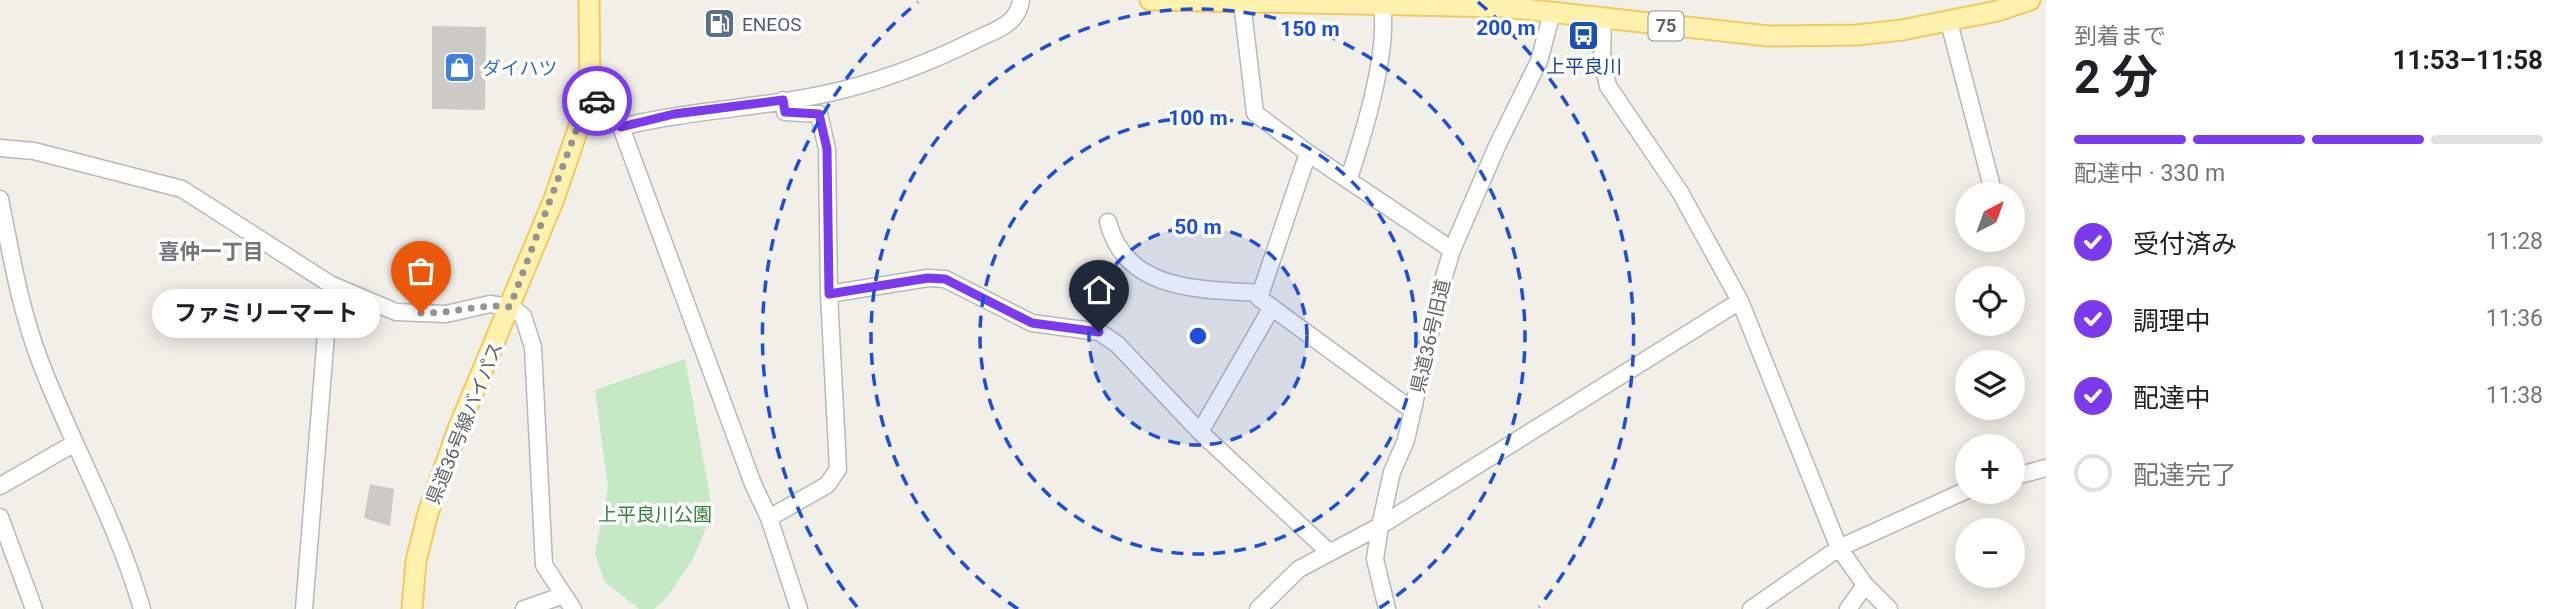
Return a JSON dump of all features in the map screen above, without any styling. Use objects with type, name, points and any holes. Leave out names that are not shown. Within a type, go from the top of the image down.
[{"type":"main road","name":"県道36号線バイパス","points":[[412,609],[416,561],[428,513],[458,429],[510,307],[590,94],[589,0]]},
{"type":"main road","name":"75","points":[[1150,0],[1506,4],[1552,13],[1768,36],[1857,35],[1949,22],[1996,5],[2030,0]]},
{"type":"street","points":[[621,127],[674,114],[840,90],[946,54],[1011,22],[1019,12],[1021,0]]},
{"type":"street","points":[[1242,2],[1255,113],[1308,153],[1349,178],[1452,250]]},
{"type":"street","points":[[1349,178],[1364,133],[1380,59],[1384,20],[1382,3]]},
{"type":"street","name":"県道36号旧道","points":[[1387,609],[1375,559],[1380,526],[1392,472],[1406,440],[1436,303],[1452,250],[1497,146],[1539,61],[1552,13]]},
{"type":"street","points":[[1603,18],[1602,60],[1608,86],[1680,191],[1740,301],[1839,548],[1865,585],[1889,609]]},
{"type":"street","points":[[1949,22],[1991,182]]},
{"type":"street","points":[[590,94],[618,120],[621,127],[753,484],[769,517],[799,609]]},
{"type":"street","points":[[769,517],[827,485],[838,469],[829,294],[827,149],[819,114],[785,112],[783,100]]},
{"type":"street","points":[[0,148],[34,151],[182,189],[330,284],[396,312],[446,314],[490,304],[510,307],[523,316],[533,348],[544,565],[568,602],[524,609]]},
{"type":"street","points":[[1308,153],[1259,298],[1405,405],[1414,406]]},
{"type":"street","points":[[0,200],[27,326],[75,443],[121,544],[142,609]]},
{"type":"street","points":[[1108,222],[1113,242],[1123,257],[1139,270],[1198,290],[1260,293]]},
{"type":"street","points":[[829,294],[928,278],[945,279],[1032,323],[1099,332],[1116,344],[1200,432],[1329,552]]},
{"type":"street","points":[[304,609],[330,284]]},
{"type":"street","points":[[1258,609],[1299,569],[1380,526],[1740,301]]},
{"type":"street","points":[[1200,432],[1272,307]]},
{"type":"street","points":[[0,486],[75,443]]},
{"type":"street","points":[[2025,474],[2046,468]]},
{"type":"street","points":[[1751,609],[1839,548],[1955,495]]},
{"type":"street","points":[[0,517],[34,609]]},
{"type":"street","points":[[1849,609],[1865,585]]},
{"type":"green space","name":"上平良川公園","points":[[685,359],[710,497],[706,528],[692,561],[666,598],[654,609],[639,609],[605,582],[595,554],[608,488],[595,390]]},
{"type":"building","name":"ダイハツ","points":[[432,26],[486,27],[485,110],[432,109]]},
{"type":"building","points":[[370,484],[394,489],[390,526],[364,518]]},
{"type":"way so far","points":[[421,313],[446,314],[490,304],[510,307],[554,198],[590,94],[597,101]]},
{"type":"place","name":"ENEOS","points":[[719,24]]},
{"type":"place","name":"上平良川","points":[[1584,35]]},
{"type":"place","name":"ダイハツ","points":[[459,68]]},
{"type":"place","name":"ファミリーマート","points":[[421,313]]},
{"type":"district","name":"喜仲一丁目","points":[[211,252]]},
{"type":"route","points":[[597,101],[618,120],[621,127],[674,114],[783,100],[785,112],[819,114],[827,149],[829,294],[928,278],[945,279],[1032,323],[1099,332]]}]
